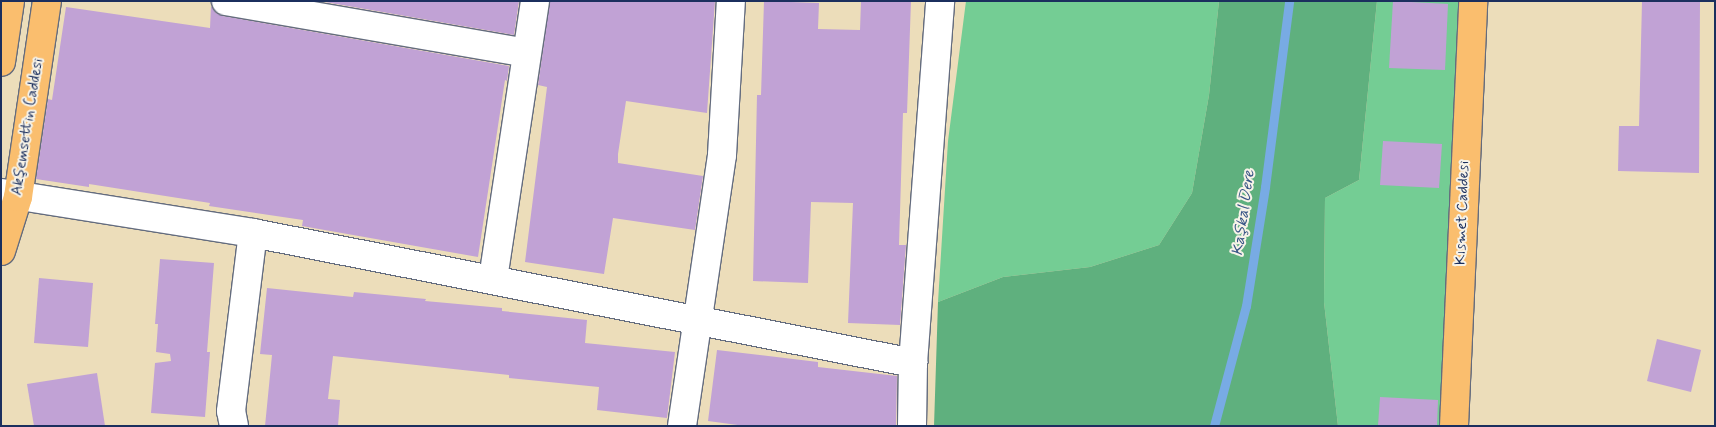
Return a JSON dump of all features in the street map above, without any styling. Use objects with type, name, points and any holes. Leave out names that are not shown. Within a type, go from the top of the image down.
[{"type":"main road","points":[[1,62],[10,1]]},
{"type":"main road","name":"Akşemsettin Caddesi","points":[[1,251],[47,1]]},
{"type":"main road","name":"Kısmet Caddesi","points":[[1454,426],[1473,1]]},
{"type":"street","points":[[226,1],[527,53]]},
{"type":"street","points":[[493,279],[535,1]]},
{"type":"street","points":[[682,426],[722,155],[731,1]]},
{"type":"street","points":[[912,426],[913,363],[940,1]]},
{"type":"street","points":[[10,195],[253,233],[698,319],[913,363]]},
{"type":"street","points":[[234,426],[231,411],[253,233]]},
{"type":"green space","points":[[966,1],[1219,1],[1209,95],[1192,193],[1159,245],[1090,267],[1003,277],[938,302],[948,141]]},
{"type":"green space","points":[[1219,1],[1377,1],[1359,180],[1325,198],[1324,302],[1338,426],[934,426],[938,302],[1003,277],[1090,267],[1159,245],[1192,193],[1209,95]]},
{"type":"green space","points":[[1377,1],[1460,1],[1441,426],[1338,426],[1324,302],[1325,198],[1359,180]]},
{"type":"building","points":[[319,1],[519,1],[514,35]]},
{"type":"building","points":[[550,1],[715,1],[707,113],[626,101],[618,154],[618,163],[703,176],[695,230],[613,218],[604,274],[525,262],[547,87],[538,85]]},
{"type":"building","points":[[764,1],[819,3],[818,29],[860,30],[861,1],[911,1],[907,113],[903,113],[899,245],[906,245],[900,325],[848,323],[853,203],[811,202],[808,283],[753,281],[757,95],[761,95]]},
{"type":"building","points":[[1393,1],[1448,4],[1445,70],[1389,68]]},
{"type":"building","points":[[1642,1],[1700,1],[1699,173],[1618,171],[1619,126],[1639,126]]},
{"type":"building","points":[[211,6],[216,13],[223,16],[509,66],[507,81],[505,80],[478,257],[302,226],[303,220],[209,206],[210,203],[89,184],[89,187],[36,179],[48,99],[52,100],[66,7],[210,28]]},
{"type":"building","points":[[1383,141],[1442,144],[1439,188],[1380,185]]},
{"type":"building","points":[[160,259],[214,263],[207,352],[210,352],[205,417],[151,413],[155,363],[171,361],[170,354],[156,352],[158,324],[155,324]]},
{"type":"building","points":[[39,278],[93,283],[88,347],[34,343]]},
{"type":"building","points":[[267,288],[353,297],[354,292],[426,299],[425,301],[502,308],[502,311],[587,320],[585,343],[675,352],[667,418],[597,410],[599,387],[509,378],[509,375],[333,356],[328,399],[340,400],[338,426],[265,426],[272,355],[260,354]]},
{"type":"building","points":[[1657,339],[1701,350],[1691,392],[1647,381]]},
{"type":"building","points":[[717,350],[818,362],[818,367],[897,376],[896,426],[745,426],[708,421]]},
{"type":"building","points":[[97,373],[105,426],[34,426],[27,384]]},
{"type":"building","points":[[1380,397],[1438,400],[1437,426],[1378,426]]},
{"type":"waterway","name":"Kaşkal Dere","points":[[1214,426],[1246,306],[1265,187],[1289,1]]}]
